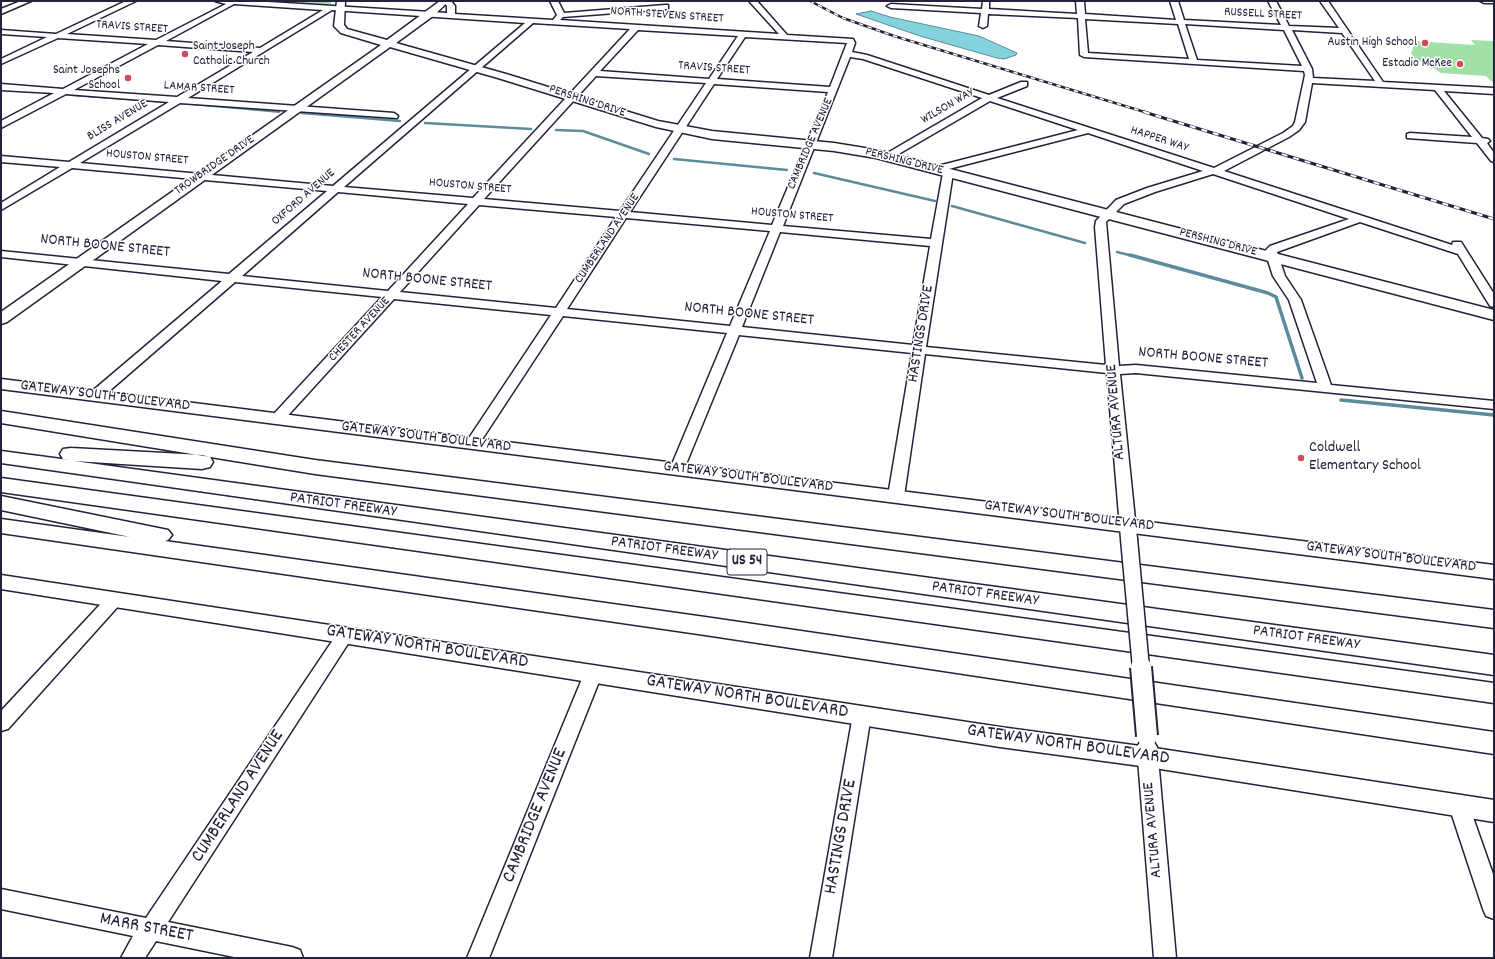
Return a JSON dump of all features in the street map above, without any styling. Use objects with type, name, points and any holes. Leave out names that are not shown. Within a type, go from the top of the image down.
[{"type":"highway","points":[[1,417],[315,467],[1494,619]]},
{"type":"highway","points":[[1,424],[176,445]]},
{"type":"highway","points":[[1,450],[315,467]]},
{"type":"highway","name":"PATRIOT FREEWAY","points":[[1,457],[1494,665]]},
{"type":"highway","name":"PATRIOT FREEWAY","points":[[1,485],[1494,692]]},
{"type":"highway","points":[[1,503],[249,554],[263,564]]},
{"type":"highway","points":[[1,526],[744,632],[1494,743]]},
{"type":"highway","points":[[1432,611],[1458,603],[1494,606]]},
{"type":"main road","name":"TROWBRIDGE DRIVE","points":[[1,319],[430,14],[446,1]]},
{"type":"main road","name":"PERSHING DRIVE","points":[[338,6],[340,29],[349,33],[476,68],[656,124],[680,130],[712,135],[851,149],[1272,257],[1494,306]]},
{"type":"main road","name":"GATEWAY SOUTH BOULEVARD","points":[[1,384],[896,496],[1128,532],[1494,572]]},
{"type":"main road","name":"GATEWAY NORTH BOULEVARD","points":[[1,582],[1000,737],[1147,747],[1459,806],[1494,811]]},
{"type":"street","points":[[1,12],[26,1]]},
{"type":"street","points":[[1,62],[132,1]]},
{"type":"street","name":"NORTH STEVENS STREET","points":[[219,1],[338,6],[451,16],[850,41]]},
{"type":"street","points":[[1,125],[234,1]]},
{"type":"street","points":[[446,1],[451,6],[451,16]]},
{"type":"street","points":[[554,1],[561,15]]},
{"type":"street","points":[[753,1],[783,33],[783,36]]},
{"type":"street","points":[[983,26],[986,1]]},
{"type":"street","points":[[1080,1],[1084,55],[1308,69]]},
{"type":"street","points":[[1174,1],[1194,62]]},
{"type":"street","name":"ALTURA AVENUE","points":[[1165,958],[1100,227],[1102,221],[1120,202],[1230,165],[1296,128],[1300,122],[1310,80],[1308,69],[1272,1]]},
{"type":"street","points":[[1324,1],[1378,84]]},
{"type":"street","points":[[1484,1],[1494,2]]},
{"type":"street","points":[[891,3],[890,13],[892,15]]},
{"type":"street","name":"RUSSELL STREET","points":[[891,3],[984,11],[1345,32]]},
{"type":"street","name":"BLISS AVENUE","points":[[1,207],[261,50],[338,6]]},
{"type":"street","points":[[555,22],[561,15],[665,7]]},
{"type":"street","name":"OXFORD AVENUE","points":[[95,396],[531,21]]},
{"type":"street","points":[[676,22],[679,30]]},
{"type":"street","name":"CHESTER AVENUE","points":[[278,419],[636,27]]},
{"type":"street","name":"TRAVIS STREET","points":[[1,32],[261,50]]},
{"type":"street","name":"CUMBERLAND AVENUE","points":[[472,444],[743,34]]},
{"type":"street","name":"CAMBRIDGE AVENUE","points":[[677,469],[833,90],[847,54],[850,41]]},
{"type":"street","name":"HAPPER WAY","points":[[847,54],[864,57],[1462,252]]},
{"type":"street","name":"TRAVIS STREET","points":[[594,73],[833,90]]},
{"type":"street","points":[[1310,80],[1494,91]]},
{"type":"street","name":"WILSON WAY","points":[[887,157],[989,98],[1024,84]]},
{"type":"street","name":"LAMAR STREET","points":[[1,87],[394,116]]},
{"type":"street","points":[[1438,88],[1494,159]]},
{"type":"street","points":[[936,170],[1089,130]]},
{"type":"street","points":[[1410,136],[1494,142]]},
{"type":"street","name":"HOUSTON STREET","points":[[1,159],[936,243]]},
{"type":"street","name":"HASTINGS DRIVE","points":[[896,496],[948,173]]},
{"type":"street","points":[[1325,388],[1295,300],[1279,276],[1271,251],[1274,248],[1359,219]]},
{"type":"street","points":[[1454,240],[1494,306]]},
{"type":"street","name":"NORTH BOONE STREET","points":[[1,254],[1113,370],[1136,369],[1494,405]]},
{"type":"street","points":[[1,724],[114,600]]},
{"type":"street","name":"CUMBERLAND AVENUE","points":[[132,958],[345,636]]},
{"type":"street","name":"CAMBRIDGE AVENUE","points":[[478,958],[593,674]]},
{"type":"street","name":"HASTINGS DRIVE","points":[[821,958],[862,715]]},
{"type":"street","points":[[1459,806],[1494,909]]},
{"type":"street","name":"MARR STREET","points":[[1,899],[292,958]]},
{"type":"green space","points":[[331,1],[331,4],[268,2]]},
{"type":"green space","name":"Estadio McKee","points":[[1471,40],[1494,41],[1494,84],[1486,76],[1440,73],[1415,59],[1411,53],[1415,44],[1413,41],[1475,45]]},
{"type":"water","points":[[871,11],[890,17],[979,36],[1017,53],[1016,55],[1004,59],[997,58],[920,36],[856,14]]},
{"type":"waterway","points":[[70,95],[166,102]]},
{"type":"waterway","points":[[180,103],[279,112]]},
{"type":"waterway","points":[[306,113],[302,113],[400,121]]},
{"type":"waterway","points":[[425,123],[531,129]]},
{"type":"waterway","points":[[556,130],[583,131],[649,154]]},
{"type":"waterway","points":[[674,159],[787,170]]},
{"type":"waterway","points":[[814,173],[935,201]]},
{"type":"waterway","points":[[952,206],[1085,243]]},
{"type":"waterway","points":[[1117,252],[1133,256]]},
{"type":"waterway","points":[[1130,255],[1268,293],[1276,297],[1302,378]]},
{"type":"waterway","points":[[1341,400],[1494,415]]},
{"type":"railway","points":[[810,1],[843,18],[894,36],[1148,113]]},
{"type":"railway","points":[[1144,112],[1494,219]]},
{"type":"place","name":"Austin High School","points":[[1425,43]]},
{"type":"place","name":"Saint Joseph Catholic Church","points":[[185,54]]},
{"type":"place","name":"Estadio McKee","points":[[1460,64]]},
{"type":"place","name":"Saint Josephs School","points":[[128,78]]},
{"type":"place","name":"Coldwell Elementary School","points":[[1301,458]]}]
